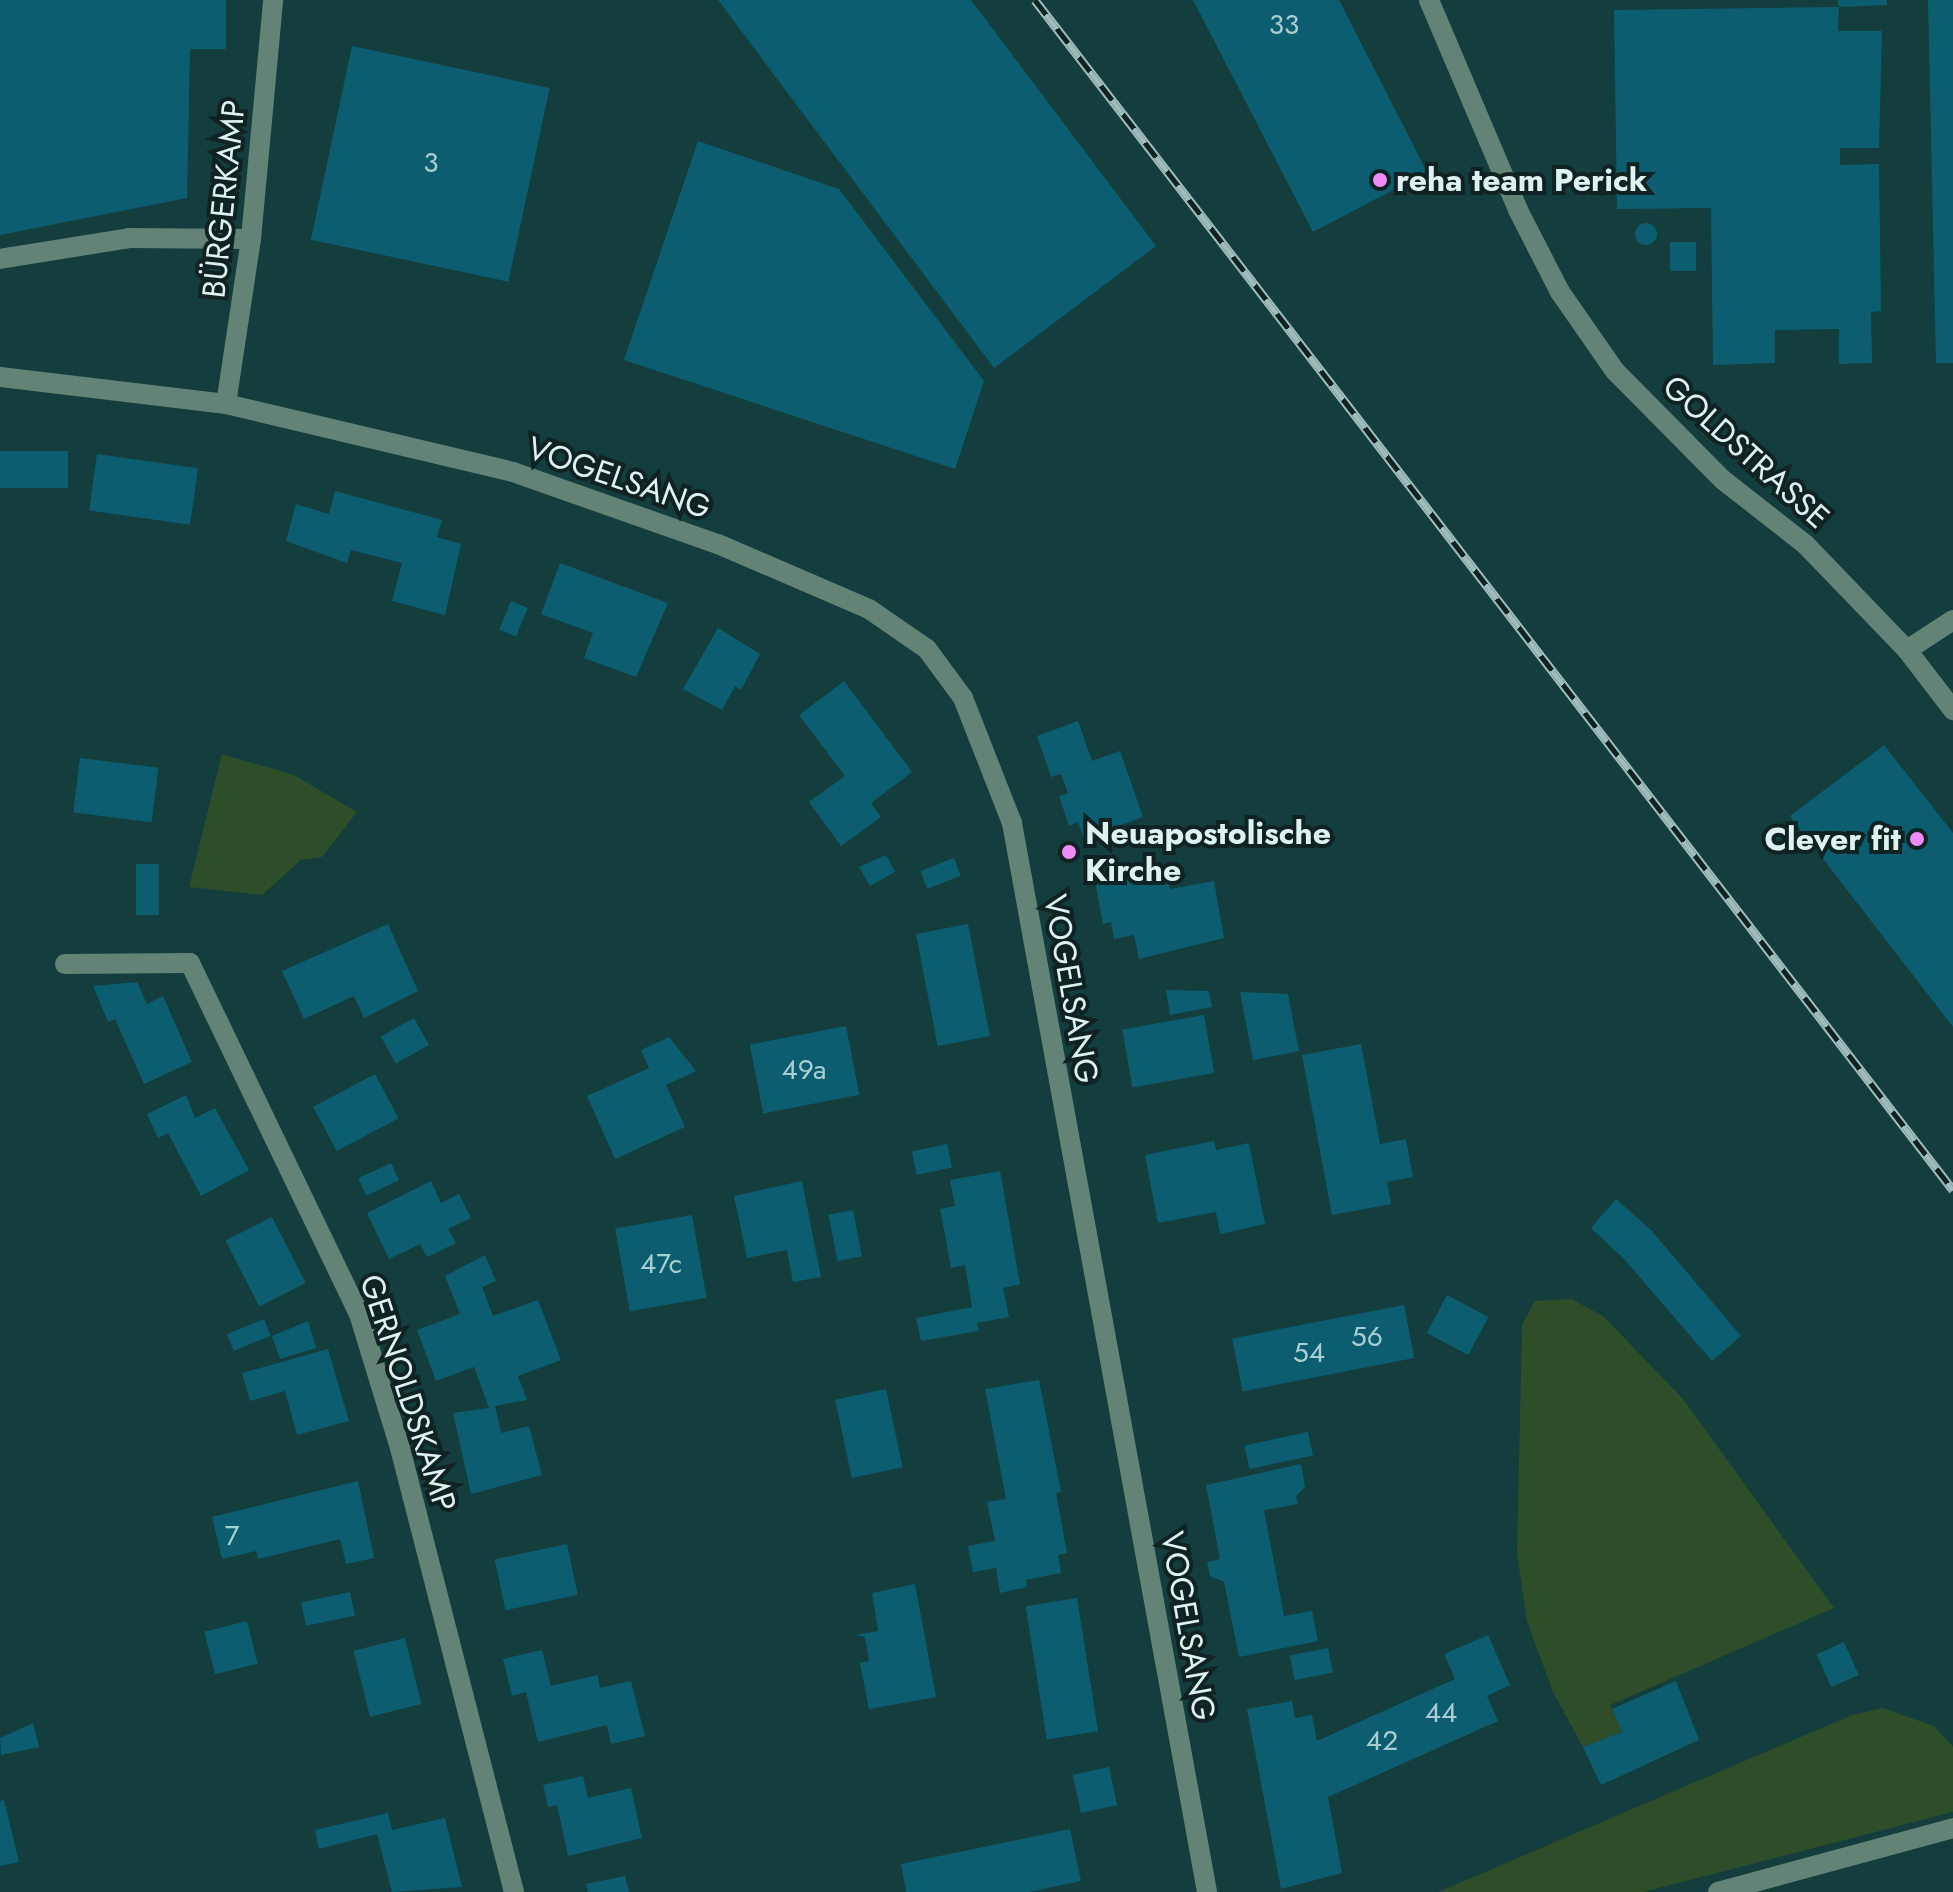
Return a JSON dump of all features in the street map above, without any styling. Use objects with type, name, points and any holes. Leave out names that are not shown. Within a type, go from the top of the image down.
[{"type":"street","name":"BÜRGERKAMP","points":[[226,404],[251,239],[273,0]]},
{"type":"street","name":"GOLDSTRASSE","points":[[1429,0],[1518,210],[1560,292],[1615,371],[1723,480],[1805,544],[1907,650],[1953,710]]},
{"type":"street","points":[[0,259],[129,238],[251,239]]},
{"type":"street","name":"VOGELSANG","points":[[0,377],[226,404],[513,472],[718,544],[905,630],[927,649],[963,698],[1012,823],[1207,1892]]},
{"type":"street","points":[[1907,650],[1944,625]]},
{"type":"street","name":"GERNOLDSKAMP","points":[[65,964],[190,963],[224,1033],[359,1314],[400,1448],[514,1892]]},
{"type":"street","points":[[1718,1892],[1953,1828]]},
{"type":"green space","points":[[222,754],[294,775],[357,812],[322,857],[301,860],[262,895],[189,887]]},
{"type":"green space","points":[[1572,1299],[1604,1317],[1683,1399],[1834,1608],[1610,1705],[1622,1732],[1583,1747],[1553,1692],[1527,1621],[1517,1554],[1522,1325],[1535,1301]]},
{"type":"green space","points":[[1883,1708],[1934,1726],[1953,1747],[1953,1812],[1643,1892],[1438,1892],[1852,1715]]},
{"type":"building","points":[[0,0],[226,0],[226,49],[190,49],[187,198],[0,235]]},
{"type":"building","points":[[718,0],[971,0],[1156,246],[994,368]]},
{"type":"building","points":[[1193,0],[1339,0],[1427,172],[1313,232]]},
{"type":"building","points":[[1838,0],[1887,0],[1887,5],[1839,7]]},
{"type":"building","points":[[1928,0],[1953,0],[1953,363],[1936,363]]},
{"type":"building","points":[[1839,7],[1838,31],[1882,31],[1879,148],[1840,148],[1840,165],[1879,164],[1881,311],[1871,312],[1872,363],[1839,364],[1839,329],[1775,330],[1775,363],[1713,365],[1711,208],[1617,209],[1614,10]]},
{"type":"building","points":[[352,46],[550,88],[508,282],[311,240]]},
{"type":"building","points":[[698,141],[839,189],[984,381],[955,469],[624,360]]},
{"type":"building","points":[[1642,223],[1650,223],[1657,234],[1650,245],[1642,245],[1635,238],[1635,230]]},
{"type":"building","points":[[1670,242],[1696,242],[1696,271],[1670,271]]},
{"type":"building","points":[[0,451],[68,451],[68,488],[0,488]]},
{"type":"building","points":[[97,454],[198,468],[190,525],[89,510]]},
{"type":"building","points":[[335,491],[442,520],[437,537],[461,544],[445,615],[392,601],[402,563],[351,550],[347,563],[286,541],[296,504],[329,514]]},
{"type":"building","points":[[560,563],[668,603],[636,677],[584,658],[593,633],[541,614]]},
{"type":"building","points":[[511,601],[528,608],[516,636],[499,630]]},
{"type":"building","points":[[718,628],[760,654],[741,690],[735,686],[722,710],[683,689]]},
{"type":"building","points":[[844,681],[912,772],[871,803],[881,817],[841,846],[809,802],[845,776],[799,715]]},
{"type":"building","points":[[1078,721],[1092,761],[1120,751],[1143,817],[1084,838],[1078,822],[1069,826],[1059,796],[1068,793],[1061,774],[1051,777],[1037,736]]},
{"type":"building","points":[[1884,745],[1953,833],[1953,1027],[1790,816]]},
{"type":"building","points":[[80,758],[158,768],[152,822],[73,813]]},
{"type":"building","points":[[886,855],[895,872],[870,886],[859,867]]},
{"type":"building","points":[[954,858],[961,876],[927,889],[920,871]]},
{"type":"building","points":[[136,864],[159,864],[159,915],[136,915]]},
{"type":"building","points":[[1166,869],[1170,889],[1214,881],[1224,938],[1139,959],[1134,935],[1114,939],[1111,922],[1103,924],[1094,876]]},
{"type":"building","points":[[388,924],[418,991],[364,1018],[354,996],[304,1019],[282,971]]},
{"type":"building","points":[[968,924],[990,1036],[938,1046],[916,934]]},
{"type":"building","points":[[137,982],[147,1004],[163,996],[192,1062],[144,1084],[115,1019],[108,1022],[93,986]]},
{"type":"building","points":[[1166,990],[1209,991],[1212,1007],[1170,1015]]},
{"type":"building","points":[[1240,992],[1288,994],[1299,1051],[1253,1060]]},
{"type":"building","points":[[1204,1015],[1214,1073],[1133,1088],[1122,1029]]},
{"type":"building","points":[[414,1018],[429,1045],[396,1064],[381,1036]]},
{"type":"building","points":[[846,1026],[859,1095],[763,1113],[750,1045]]},
{"type":"building","points":[[669,1037],[696,1071],[666,1085],[685,1127],[615,1159],[587,1096],[649,1068],[641,1050]]},
{"type":"building","points":[[1361,1044],[1380,1144],[1406,1139],[1413,1177],[1387,1182],[1391,1204],[1332,1215],[1302,1055]]},
{"type":"building","points":[[375,1074],[398,1118],[337,1151],[313,1107]]},
{"type":"building","points":[[186,1095],[195,1118],[215,1108],[249,1170],[201,1196],[168,1133],[158,1138],[147,1114]]},
{"type":"building","points":[[1214,1141],[1216,1150],[1249,1143],[1265,1224],[1220,1234],[1216,1212],[1158,1223],[1145,1155]]},
{"type":"building","points":[[947,1144],[952,1167],[917,1175],[912,1151]]},
{"type":"building","points":[[391,1163],[399,1180],[366,1195],[358,1178]]},
{"type":"building","points":[[1000,1171],[1020,1284],[1003,1288],[1009,1317],[977,1323],[979,1331],[921,1341],[916,1318],[972,1307],[965,1265],[951,1268],[940,1209],[955,1206],[950,1180]]},
{"type":"building","points":[[431,1181],[441,1203],[459,1194],[471,1218],[448,1229],[456,1243],[427,1257],[420,1244],[389,1259],[367,1213]]},
{"type":"building","points":[[802,1181],[821,1277],[793,1282],[787,1250],[747,1258],[734,1196]]},
{"type":"building","points":[[1616,1199],[1651,1230],[1741,1336],[1712,1361],[1625,1260],[1591,1228]]},
{"type":"building","points":[[853,1210],[862,1256],[837,1261],[828,1215]]},
{"type":"building","points":[[692,1215],[707,1298],[630,1311],[615,1229]]},
{"type":"building","points":[[272,1217],[306,1283],[259,1307],[226,1241]]},
{"type":"building","points":[[485,1255],[496,1281],[482,1287],[493,1316],[538,1300],[561,1360],[518,1376],[527,1400],[495,1406],[501,1433],[529,1426],[542,1475],[471,1494],[453,1413],[489,1408],[474,1367],[436,1381],[417,1330],[460,1314],[445,1276]]},
{"type":"building","points":[[1447,1295],[1488,1317],[1468,1355],[1427,1333]]},
{"type":"building","points":[[1404,1305],[1414,1358],[1243,1391],[1232,1338]]},
{"type":"building","points":[[264,1319],[271,1336],[234,1351],[227,1334]]},
{"type":"building","points":[[308,1321],[316,1348],[280,1359],[272,1336]]},
{"type":"building","points":[[328,1349],[349,1421],[297,1435],[285,1391],[250,1401],[242,1373]]},
{"type":"building","points":[[1039,1380],[1061,1492],[1056,1493],[1067,1553],[1058,1555],[1061,1573],[1026,1580],[1027,1587],[1000,1593],[996,1568],[973,1572],[968,1546],[995,1541],[987,1502],[1006,1499],[985,1389]]},
{"type":"building","points":[[886,1389],[903,1467],[852,1478],[835,1400]]},
{"type":"building","points":[[1308,1432],[1313,1455],[1249,1469],[1244,1446]]},
{"type":"building","points":[[1301,1464],[1305,1487],[1296,1496],[1298,1504],[1264,1510],[1284,1616],[1312,1611],[1318,1641],[1239,1657],[1224,1582],[1210,1576],[1207,1562],[1220,1559],[1206,1485]]},
{"type":"building","points":[[358,1481],[374,1558],[346,1564],[340,1539],[258,1559],[256,1551],[222,1559],[212,1517]]},
{"type":"building","points":[[567,1544],[578,1595],[505,1610],[495,1559]]},
{"type":"building","points":[[915,1584],[936,1697],[869,1709],[860,1663],[869,1661],[865,1637],[855,1635],[878,1631],[872,1593]]},
{"type":"building","points":[[350,1592],[355,1615],[306,1626],[301,1602]]},
{"type":"building","points":[[1077,1598],[1098,1731],[1047,1739],[1026,1606]]},
{"type":"building","points":[[247,1621],[258,1664],[215,1674],[204,1632]]},
{"type":"building","points":[[1488,1635],[1510,1685],[1487,1696],[1498,1721],[1328,1797],[1342,1873],[1281,1889],[1247,1709],[1292,1701],[1295,1718],[1312,1715],[1317,1741],[1455,1679],[1444,1654]]},
{"type":"building","points":[[405,1638],[421,1704],[370,1717],[354,1651]]},
{"type":"building","points":[[1844,1642],[1859,1675],[1831,1687],[1817,1654]]},
{"type":"building","points":[[1328,1648],[1333,1673],[1294,1680],[1290,1655]]},
{"type":"building","points":[[542,1650],[551,1686],[598,1675],[600,1688],[631,1681],[645,1736],[611,1744],[607,1725],[538,1742],[526,1692],[512,1696],[503,1659]]},
{"type":"building","points":[[1676,1681],[1699,1740],[1601,1785],[1583,1747],[1622,1732],[1612,1709]]},
{"type":"building","points":[[33,1723],[39,1747],[1,1755],[0,1738]]},
{"type":"building","points":[[1109,1767],[1117,1805],[1081,1813],[1073,1775]]},
{"type":"building","points":[[583,1776],[588,1798],[631,1788],[642,1838],[568,1856],[557,1805],[548,1807],[543,1785]]},
{"type":"building","points":[[4,1800],[19,1862],[0,1866],[0,1801]]},
{"type":"building","points":[[388,1813],[392,1830],[445,1818],[462,1887],[392,1892],[377,1834],[319,1849],[315,1830]]},
{"type":"building","points":[[1070,1829],[1081,1881],[1029,1892],[906,1892],[901,1864]]},
{"type":"building","points":[[625,1876],[629,1892],[588,1892],[586,1884]]},
{"type":"railway","points":[[1035,0],[1953,1190]]},
{"type":"place","name":"reha team Perick","points":[[1380,180]]},
{"type":"place","name":"Clever fit","points":[[1917,839]]},
{"type":"place","name":"Neuapostolische Kirche","points":[[1069,852]]}]
